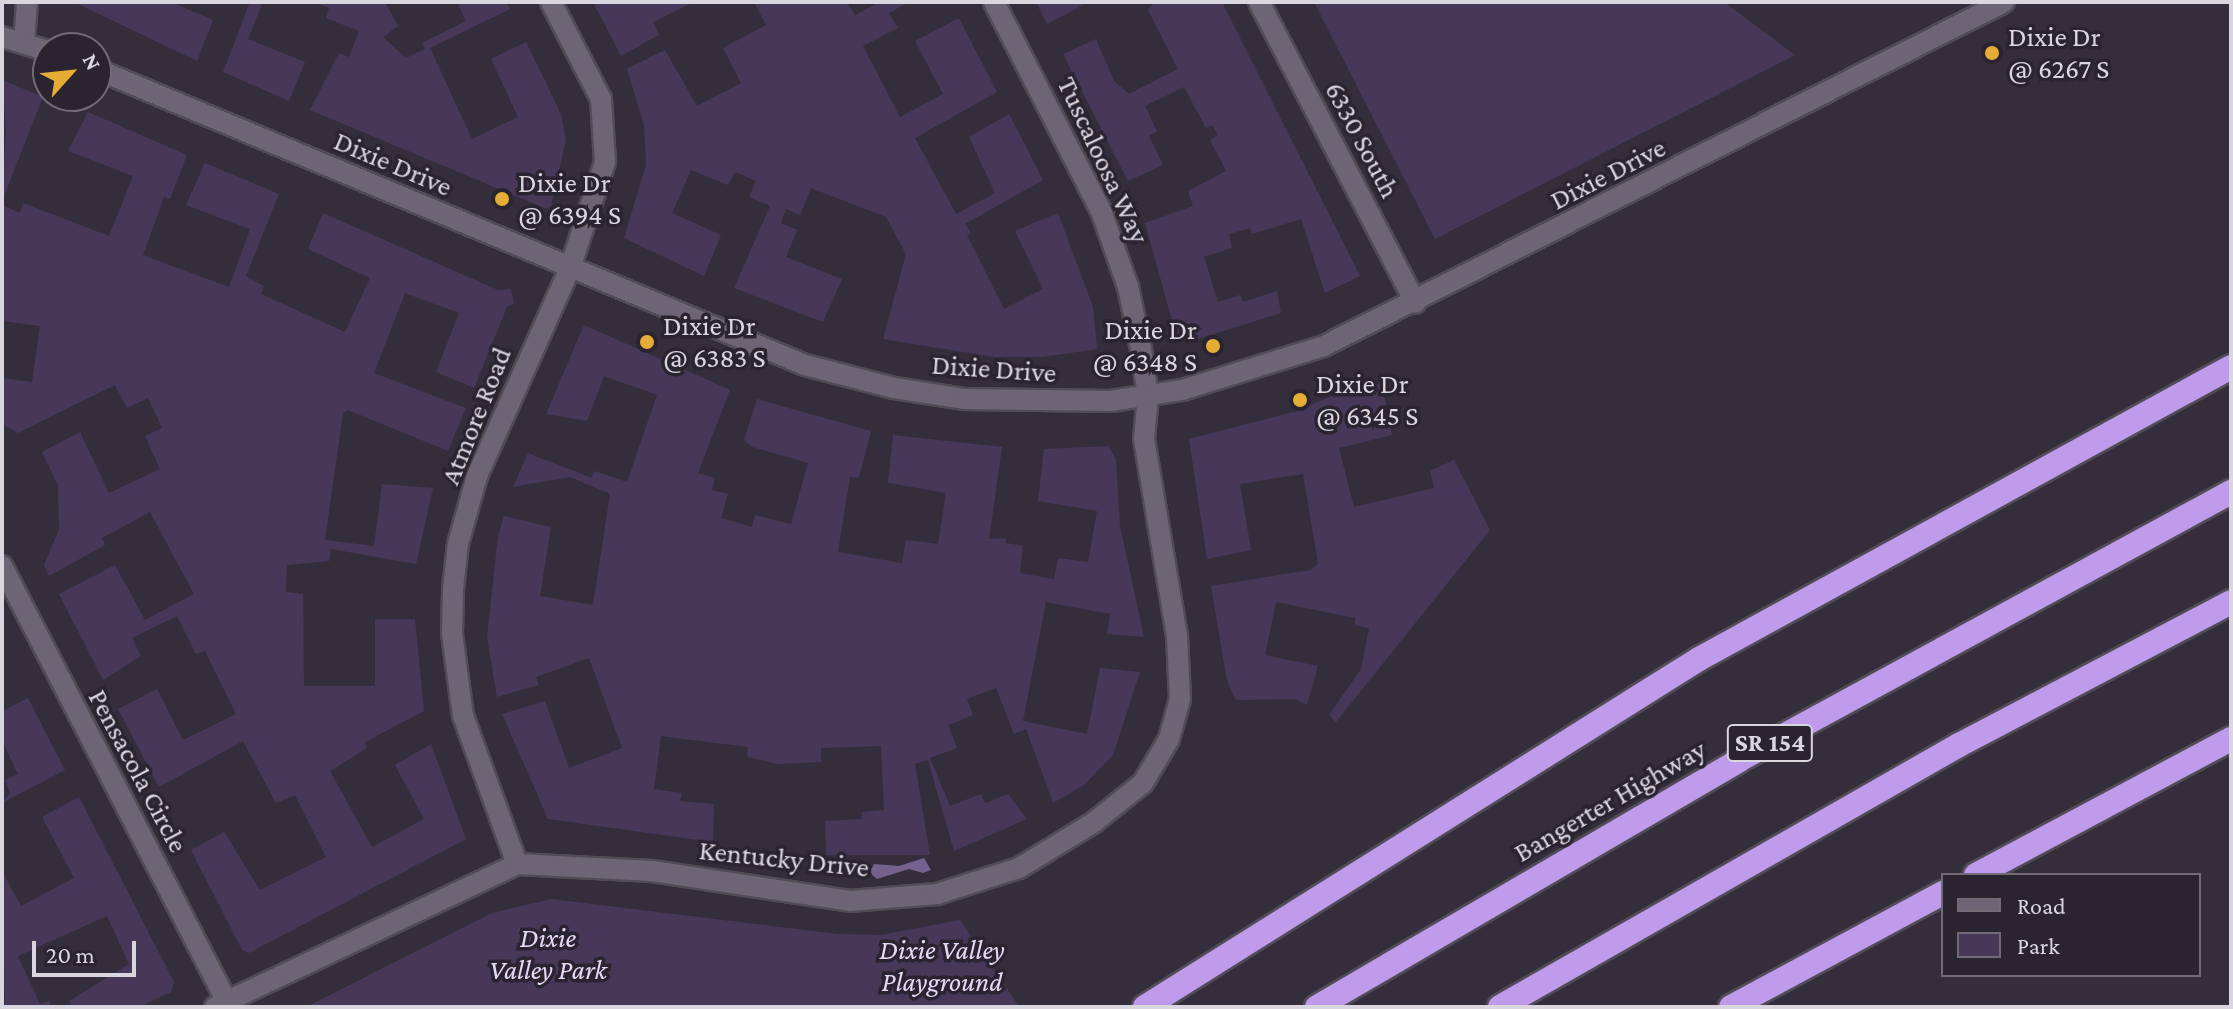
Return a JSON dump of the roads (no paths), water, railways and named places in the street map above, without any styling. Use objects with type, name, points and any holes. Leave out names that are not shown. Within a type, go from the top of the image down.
[{"type":"highway","points":[[1145,1007],[1699,659],[2231,367]]},
{"type":"highway","name":"Bangerter Highway","points":[[1317,1007],[1739,760],[2231,492]]},
{"type":"highway","points":[[1500,1007],[1945,752],[2231,602]]},
{"type":"highway","points":[[1980,873],[2231,739]]},
{"type":"highway","points":[[1731,1007],[1941,894]]},
{"type":"street","points":[[24,43],[27,2]]},
{"type":"street","name":"Atmore Road","points":[[517,864],[463,716],[452,634],[453,589],[458,544],[477,476],[570,268],[605,162],[601,99],[551,2]]},
{"type":"street","name":"Tuscaloosa Way","points":[[994,2],[1117,250],[1148,396]]},
{"type":"street","name":"6330 South","points":[[1259,2],[1416,303]]},
{"type":"street","name":"Dixie Drive","points":[[112,76],[805,365],[894,388],[1036,403],[1148,396],[1296,357],[1416,303],[2004,2]]},
{"type":"street","points":[[2,37],[32,46]]},
{"type":"street","name":"Kentucky Drive","points":[[221,1004],[517,864],[652,871],[850,901],[937,894],[1019,868],[1093,823],[1143,783],[1169,739],[1180,699],[1177,636],[1144,439],[1148,396]]},
{"type":"street","name":"Pensacola Circle","points":[[2,566],[221,1004]]},
{"type":"place","name":"Dixie Dr @ 6267 S","points":[[1992,53]]},
{"type":"place","name":"Dixie Dr @ 6394 S","points":[[502,199]]},
{"type":"place","name":"Dixie Dr @ 6383 S","points":[[647,342]]},
{"type":"place","name":"Dixie Dr @ 6348 S","points":[[1213,346]]},
{"type":"place","name":"Dixie Dr @ 6345 S","points":[[1300,400]]},
{"type":"park label","name":"Dixie Valley Park","points":[[548,954]]},
{"type":"park label","name":"Dixie Valley Playground","points":[[942,966]]}]
